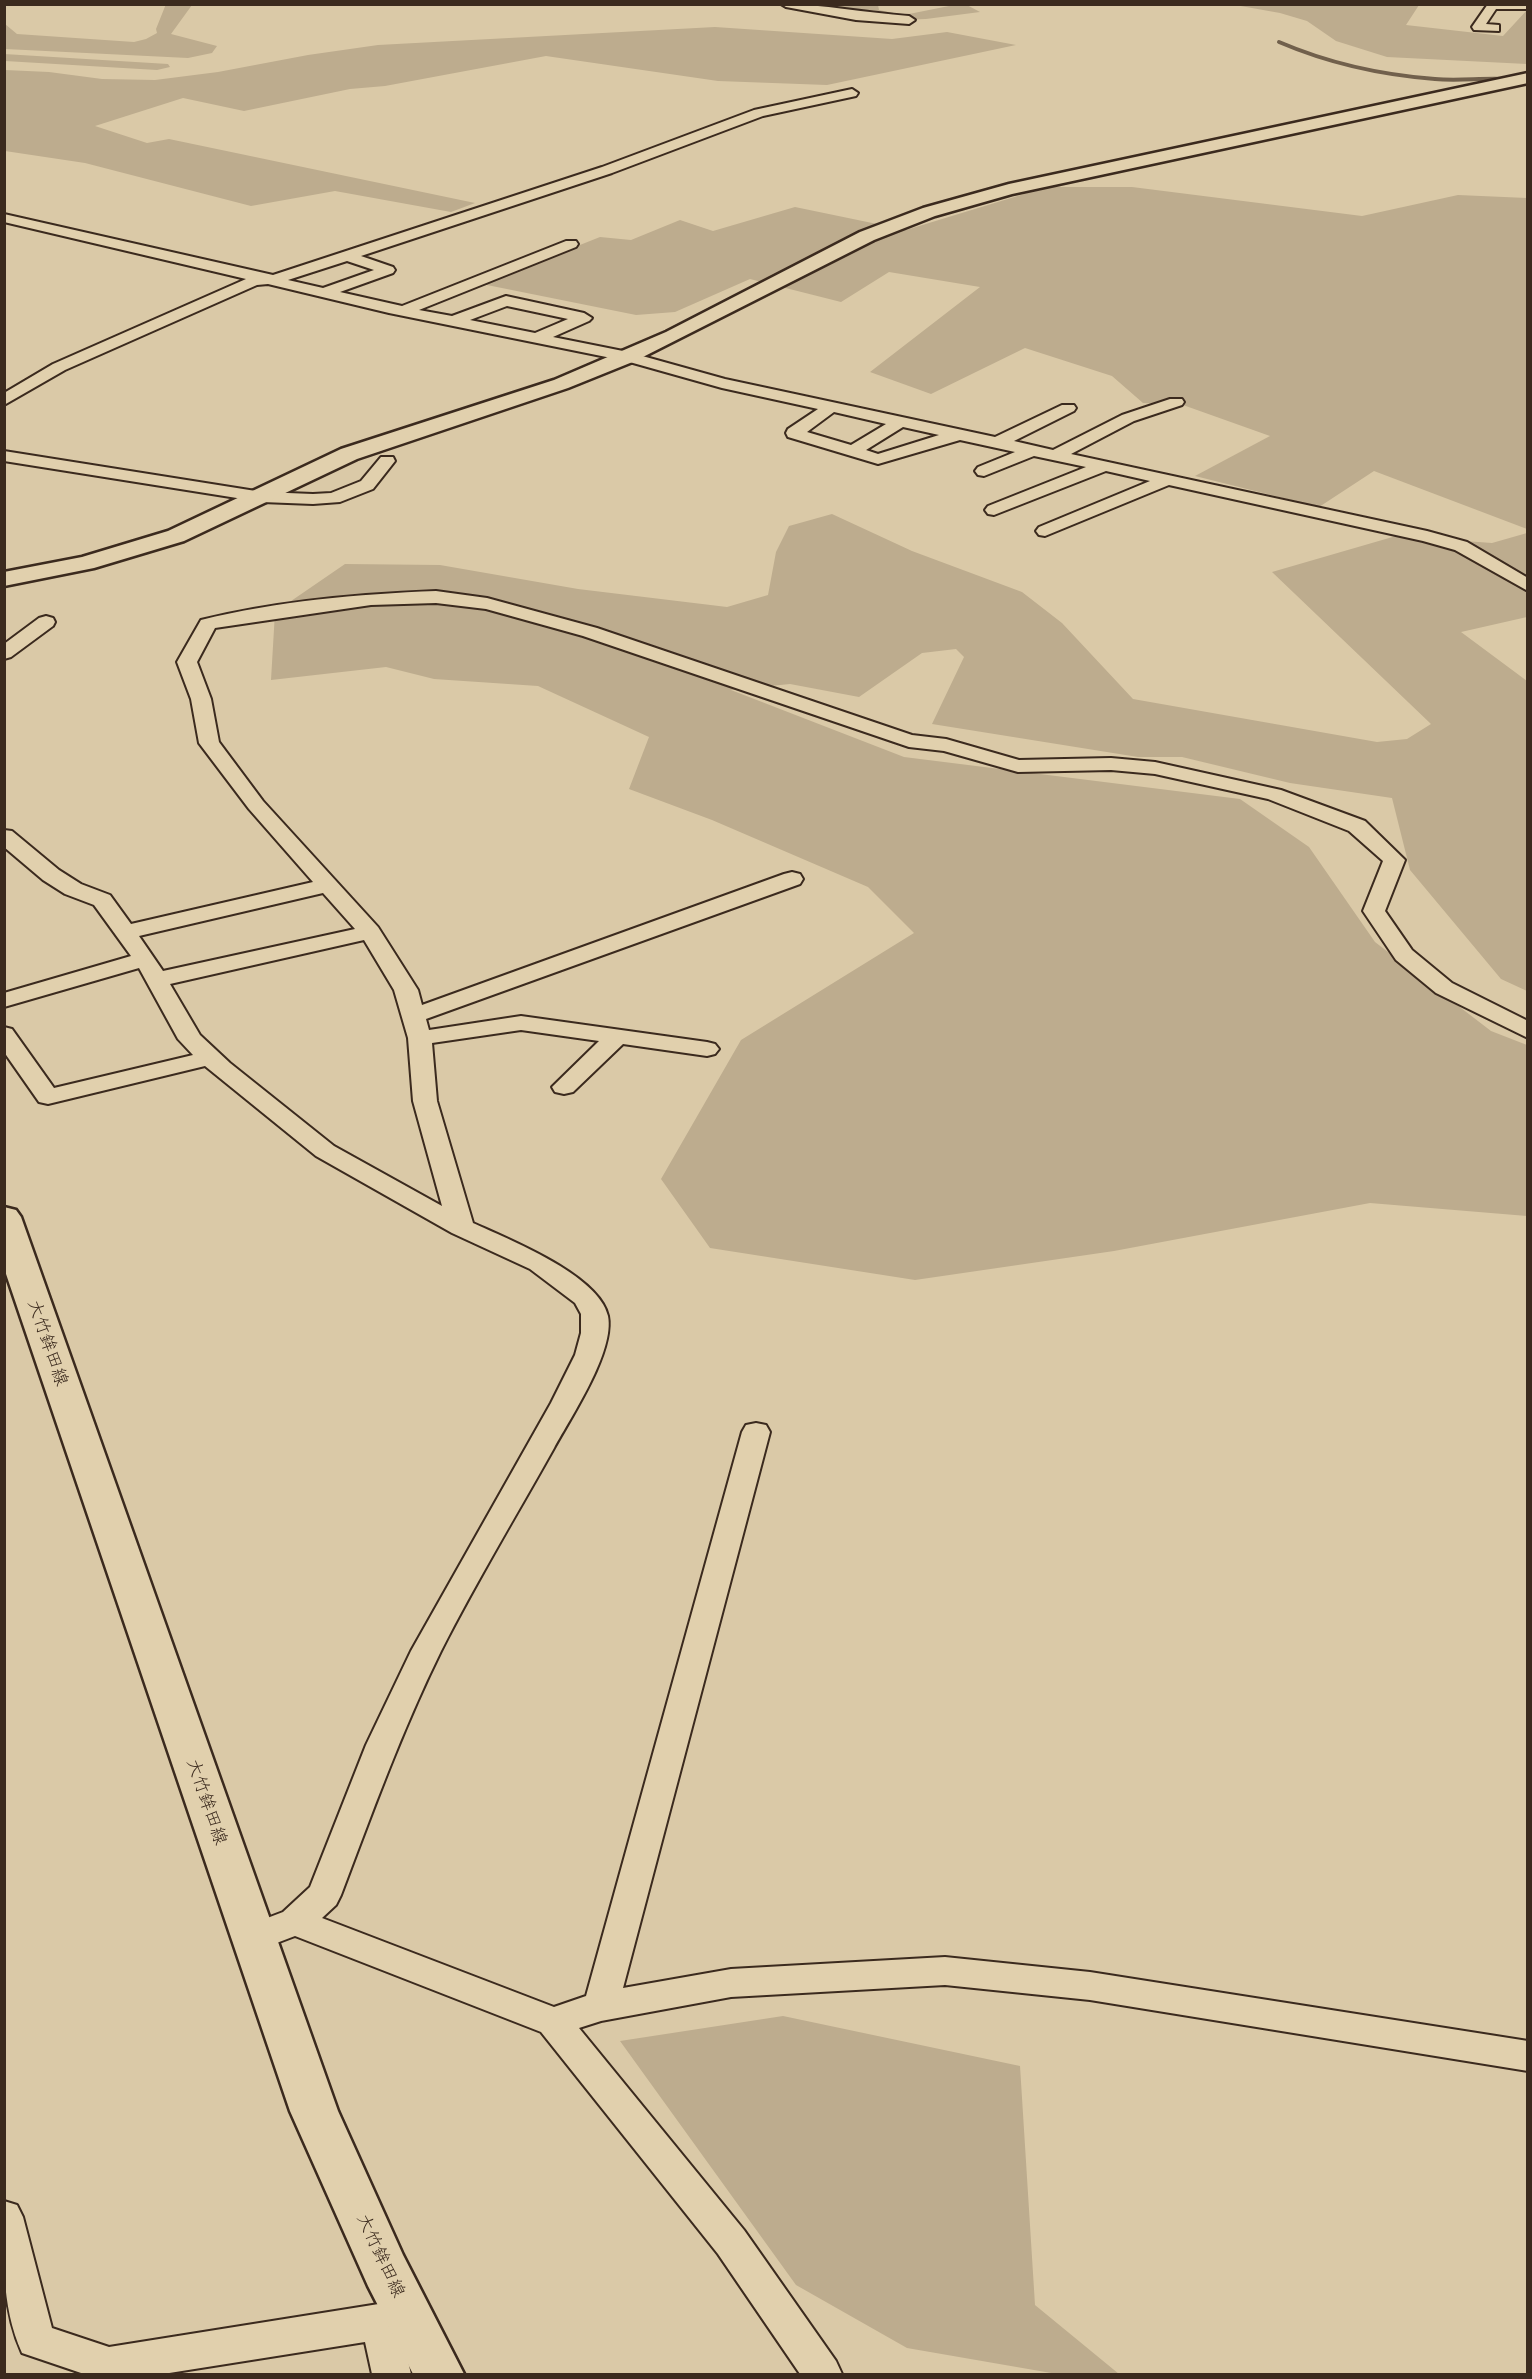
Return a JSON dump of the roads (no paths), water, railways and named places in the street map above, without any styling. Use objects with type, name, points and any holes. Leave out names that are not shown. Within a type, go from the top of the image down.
[{"type":"street","points":[[786,4],[847,15],[909,20]]},
{"type":"street","points":[[1495,28],[1478,27],[1493,6],[1527,6]]},
{"type":"street","points":[[4,579],[87,563],[150,545],[262,497],[349,454],[561,384],[673,336],[867,236],[948,205],[1048,180],[1527,78]]},
{"type":"street","points":[[4,400],[59,367],[254,280],[275,279],[347,256],[607,170],[759,113],[852,93]]},
{"type":"street","points":[[4,218],[324,293],[628,357],[722,383],[1446,540],[1461,546],[1527,586]]},
{"type":"street","points":[[404,310],[571,244]]},
{"type":"street","points":[[324,293],[388,270],[347,256]]},
{"type":"street","points":[[457,321],[506,301],[584,318],[539,337]]},
{"type":"street","points":[[1055,455],[1128,418],[1176,402]]},
{"type":"street","points":[[832,406],[794,433],[878,459],[961,434]]},
{"type":"street","points":[[999,442],[1068,408]]},
{"type":"street","points":[[853,451],[902,421]]},
{"type":"street","points":[[984,471],[1034,450]]},
{"type":"street","points":[[4,456],[262,497],[334,498],[366,485],[387,461]]},
{"type":"street","points":[[994,510],[1104,466]]},
{"type":"street","points":[[1045,531],[1167,480]]},
{"type":"street","points":[[461,1227],[425,1101],[417,1027],[406,990],[370,932],[256,805],[209,743],[201,699],[187,662],[208,624],[371,598],[436,597],[488,604],[590,632],[909,741],[946,745],[1018,766],[1111,764],[1155,768],[1274,794],[1357,826],[1394,860],[1374,911],[1404,955],[1444,988],[1527,1031]]},
{"type":"street","points":[[4,653],[46,622]]},
{"type":"street","points":[[4,836],[51,875],[73,889],[102,900],[151,969],[190,1039],[210,1058],[325,1151],[461,1227],[539,1263],[568,1282],[585,1298],[594,1314],[595,1333],[589,1355],[565,1403],[426,1651],[382,1745],[324,1895],[295,1922],[253,1938]]},
{"type":"street","points":[[417,1027],[792,879]]},
{"type":"street","points":[[126,932],[328,885]]},
{"type":"street","points":[[4,1000],[151,969],[370,932]]},
{"type":"street","points":[[417,1027],[520,1023],[707,1049]]},
{"type":"street","points":[[4,1034],[48,1096],[210,1058]]},
{"type":"street","points":[[564,1087],[617,1036]]},
{"type":"street","name":"大竹鉾田線","points":[[4,1217],[314,2111],[385,2270],[395,2319],[439,2374]]},
{"type":"street","points":[[601,2006],[756,1432]]},
{"type":"street","points":[[295,1922],[554,2022],[731,2242],[822,2374]]},
{"type":"street","points":[[554,2022],[601,2006],[731,1983],[945,1971],[1090,1986],[1527,2056]]},
{"type":"street","points":[[4,2217],[36,2340],[109,2365],[395,2319],[391,2374]]},
{"type":"waterway","points":[[1279,42],[1336,62],[1395,74],[1444,80],[1504,79]]}]
